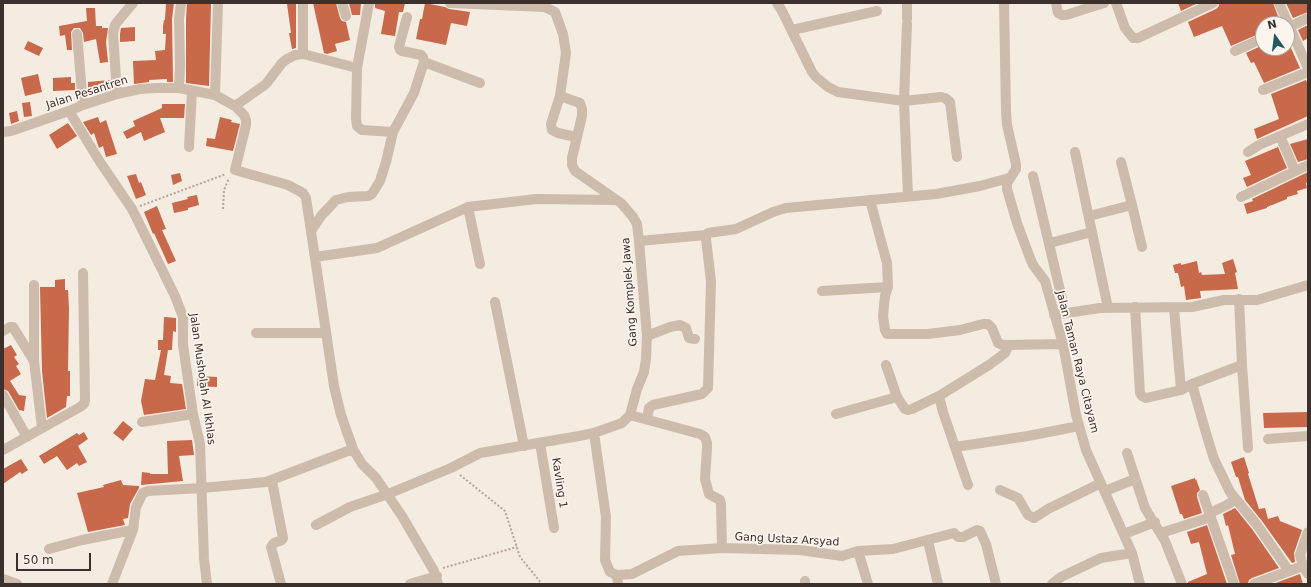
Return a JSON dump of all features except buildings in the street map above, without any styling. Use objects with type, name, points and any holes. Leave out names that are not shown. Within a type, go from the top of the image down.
[{"type":"street","points":[[117,94],[113,33],[115,25],[133,3]]},
{"type":"street","points":[[179,88],[179,19],[181,3]]},
{"type":"street","points":[[216,95],[218,3]]},
{"type":"street","points":[[303,3],[303,54]]},
{"type":"street","points":[[342,3],[346,16]]},
{"type":"street","points":[[370,3],[357,68],[357,126],[362,130],[393,132]]},
{"type":"street","points":[[452,3],[545,7],[555,12],[564,34],[566,53],[560,96],[551,124],[552,130],[576,137]]},
{"type":"street","points":[[777,3],[812,72],[828,87],[838,92],[904,101],[941,97],[950,102],[957,157]]},
{"type":"street","points":[[907,3],[904,101],[908,196]]},
{"type":"street","name":"Jalan Taman Raya Citayam","points":[[1004,3],[1006,112],[1007,125],[1016,164],[1016,169],[1007,183],[1007,189],[1017,223],[1030,258],[1033,265],[1045,281],[1063,344],[1076,415],[1086,450],[1132,553],[1140,584]]},
{"type":"street","points":[[1056,3],[1058,13],[1062,15],[1104,3]]},
{"type":"street","points":[[1116,3],[1125,28],[1133,38],[1138,38],[1213,3]]},
{"type":"street","points":[[1279,3],[1284,16]]},
{"type":"street","points":[[792,30],[877,11]]},
{"type":"street","points":[[311,231],[321,216],[336,200],[348,197],[368,196],[372,194],[380,181],[393,132],[414,94],[424,62],[421,55],[400,50],[399,47],[407,18]]},
{"type":"street","points":[[1295,24],[1308,18]]},
{"type":"street","points":[[77,34],[83,105]]},
{"type":"street","points":[[1235,50],[1255,41]]},
{"type":"street","points":[[1295,41],[1308,68]]},
{"type":"street","points":[[235,106],[266,84],[282,63],[296,55],[303,54],[357,68]]},
{"type":"street","points":[[424,62],[480,83]]},
{"type":"street","points":[[1263,90],[1308,72]]},
{"type":"street","name":"Jalan Pesantren","points":[[3,132],[11,131],[117,94],[140,89],[179,88],[216,95],[235,106],[244,115],[246,124],[235,170]]},
{"type":"street","points":[[189,147],[192,91]]},
{"type":"street","name":"Gang Komplek Jawa","points":[[560,96],[580,103],[582,109],[582,116],[572,158],[572,165],[575,171],[617,200],[633,217],[637,224],[647,336],[645,366],[630,415]]},
{"type":"street","name":"Jalan Musholah Al Ikhlas","points":[[69,111],[100,162],[132,209],[175,296],[183,317],[183,345],[193,414],[200,444],[204,559],[207,584]]},
{"type":"street","points":[[1248,152],[1259,145],[1308,124]]},
{"type":"street","points":[[1280,136],[1295,171]]},
{"type":"street","points":[[1075,152],[1108,308]]},
{"type":"street","points":[[1121,162],[1142,247]]},
{"type":"street","points":[[1240,197],[1308,165]]},
{"type":"street","points":[[235,170],[288,185],[303,193],[306,198],[316,257],[326,333],[341,415],[353,449],[362,464],[376,478],[388,494],[436,577],[410,584]]},
{"type":"street","points":[[1033,176],[1063,303]]},
{"type":"street","points":[[639,241],[706,235],[708,233],[736,229],[773,212],[786,208],[936,194],[972,188],[1009,178]]},
{"type":"street","points":[[316,257],[377,248],[468,207],[536,199],[617,200]]},
{"type":"street","points":[[870,200],[887,263],[888,288],[885,296],[883,316],[887,334],[928,334],[960,330],[988,324],[992,328],[998,343],[1003,345],[1063,344]]},
{"type":"street","points":[[1088,216],[1132,205]]},
{"type":"street","points":[[468,207],[480,264]]},
{"type":"street","points":[[1050,243],[1092,232]]},
{"type":"street","points":[[647,419],[649,408],[653,405],[702,394],[708,388],[711,274],[706,235]]},
{"type":"street","points":[[3,450],[84,404],[83,273]]},
{"type":"street","points":[[34,285],[34,361],[42,428]]},
{"type":"street","points":[[1054,315],[1100,308],[1174,308],[1192,307],[1224,300],[1257,300],[1308,285]]},
{"type":"street","points":[[822,291],[888,288]]},
{"type":"street","points":[[1239,300],[1248,448]]},
{"type":"street","points":[[495,302],[524,446]]},
{"type":"street","points":[[1135,307],[1140,393],[1142,396],[1146,398],[1180,390],[1242,365]]},
{"type":"street","points":[[1174,308],[1180,390]]},
{"type":"street","points":[[647,336],[670,327],[680,325],[686,328],[689,338],[695,339]]},
{"type":"street","points":[[3,331],[13,327],[34,361]]},
{"type":"street","points":[[256,333],[326,333]]},
{"type":"street","points":[[886,365],[897,397],[908,410],[939,396],[989,365],[1005,353],[1009,345]]},
{"type":"street","points":[[1192,384],[1214,459],[1230,492],[1257,524],[1289,571]]},
{"type":"street","points":[[3,395],[27,437]]},
{"type":"street","points":[[939,396],[943,412],[968,484]]},
{"type":"street","points":[[836,414],[897,397]]},
{"type":"street","points":[[142,422],[193,414]]},
{"type":"street","points":[[316,525],[350,507],[388,494],[451,468],[480,453],[594,433],[622,423],[630,415],[700,434],[705,437],[707,443],[706,486],[709,494],[720,500],[722,548]]},
{"type":"street","points":[[955,447],[1028,436],[1079,426]]},
{"type":"street","points":[[594,433],[606,517],[605,560],[610,572],[617,580]]},
{"type":"street","points":[[1268,439],[1308,436]]},
{"type":"street","name":"Kavling 1","points":[[540,443],[554,528]]},
{"type":"street","points":[[112,584],[133,530],[136,507],[143,493],[148,491],[254,484],[272,481],[353,449]]},
{"type":"street","points":[[1127,453],[1145,508],[1165,540],[1182,584]]},
{"type":"street","points":[[1000,490],[1018,498],[1028,515],[1034,518],[1048,509],[1103,487],[1136,479]]},
{"type":"street","points":[[272,481],[283,538],[282,540],[274,543],[271,548],[281,584]]},
{"type":"street","points":[[1203,495],[1234,584]]},
{"type":"street","points":[[1161,533],[1210,515],[1236,500]]},
{"type":"street","points":[[1124,534],[1155,522]]},
{"type":"street","points":[[49,549],[82,540],[133,530]]},
{"type":"street","name":"Gang Ustaz Arsyad","points":[[617,580],[678,551],[722,548],[800,550],[842,556],[858,551],[890,550],[954,533],[958,537],[963,537],[978,530],[980,531],[986,544],[996,584]]},
{"type":"street","points":[[1254,584],[1289,571],[1305,570],[1300,554],[1308,532]]},
{"type":"street","points":[[928,541],[938,584]]},
{"type":"street","points":[[858,551],[868,584]]},
{"type":"street","points":[[1052,584],[1061,577],[1102,558],[1132,553]]},
{"type":"street","points":[[3,579],[17,584]]},
{"type":"path","points":[[223,209],[224,190],[228,180],[235,170]]},
{"type":"path","points":[[132,209],[235,170]]},
{"type":"path","points":[[451,468],[505,511],[520,556],[542,584]]},
{"type":"path","points":[[436,577],[517,547]]}]
